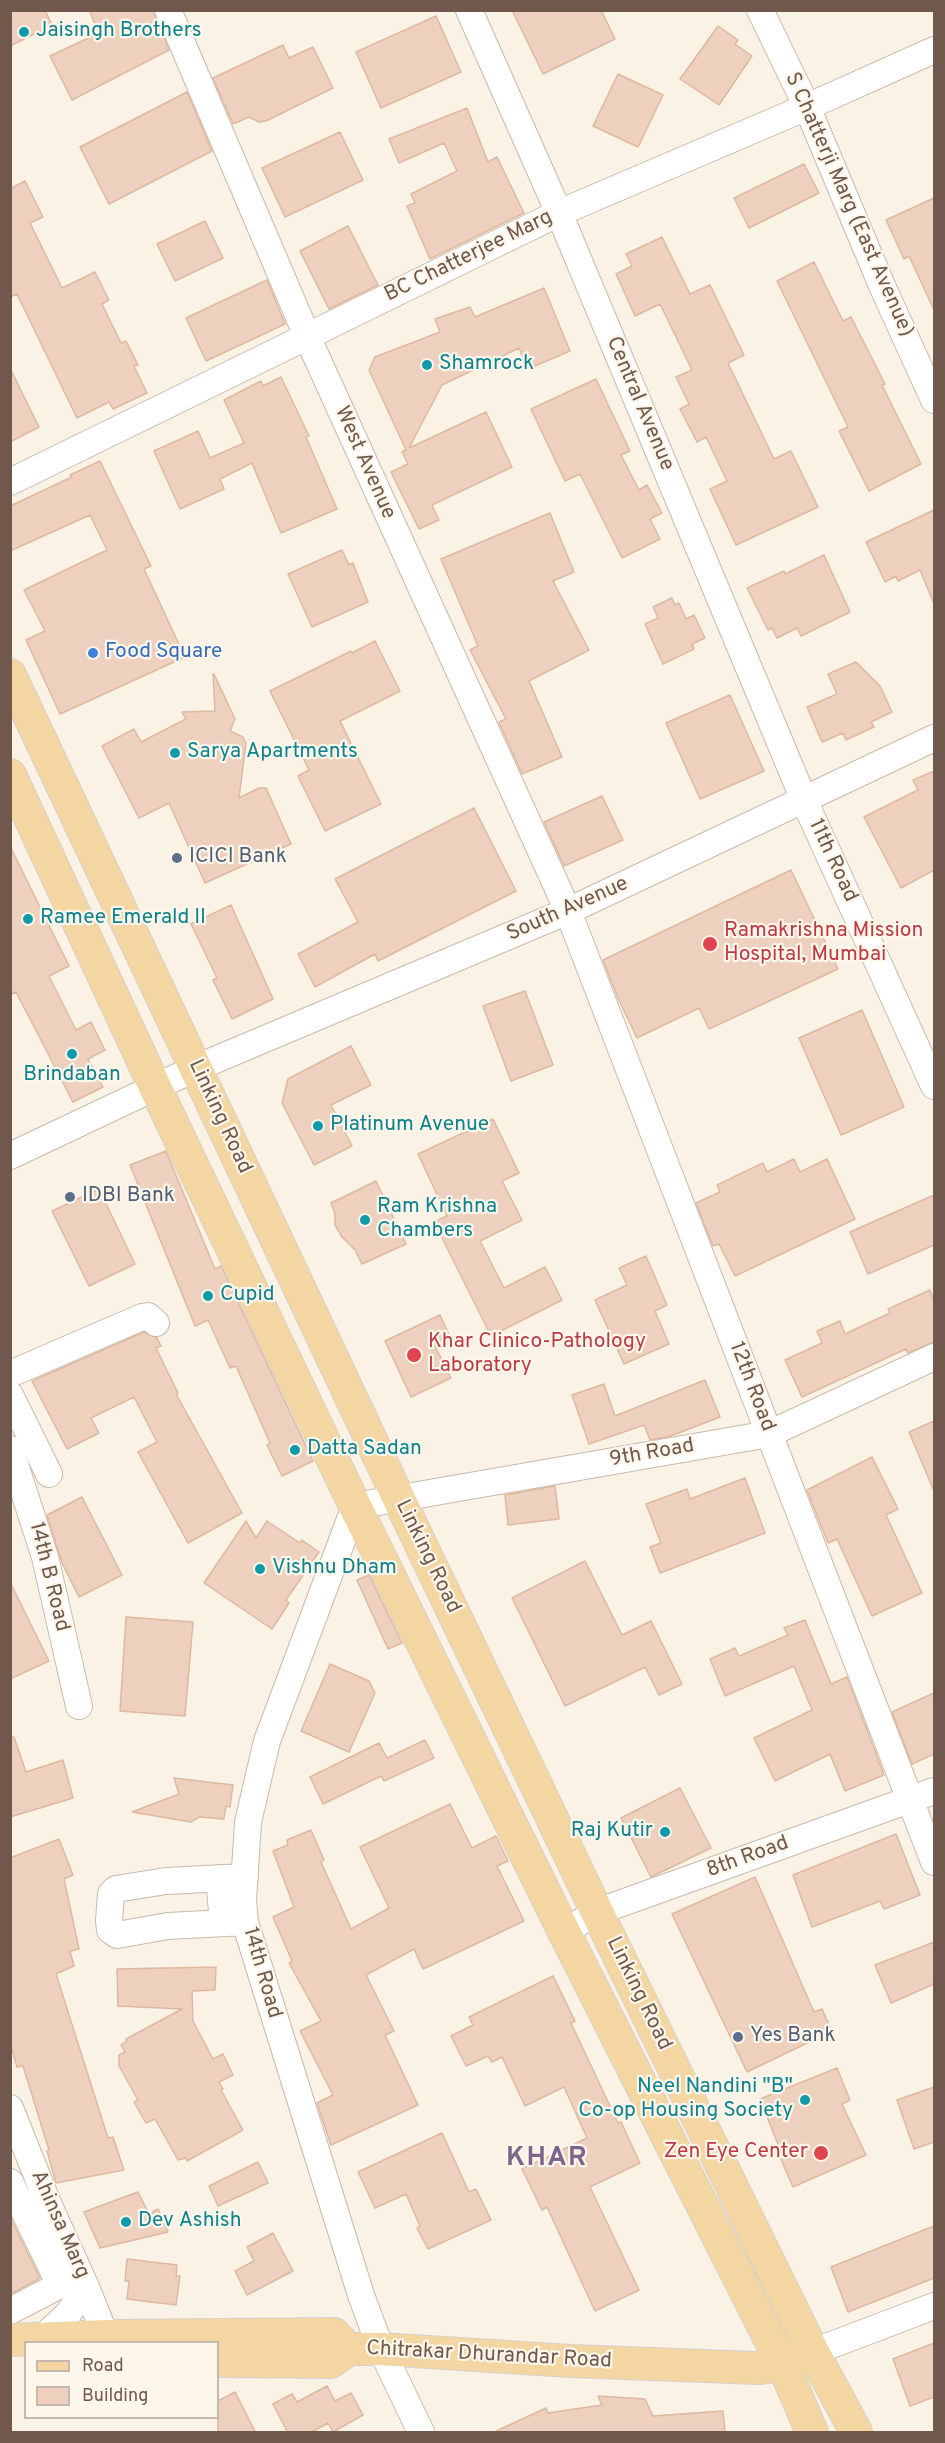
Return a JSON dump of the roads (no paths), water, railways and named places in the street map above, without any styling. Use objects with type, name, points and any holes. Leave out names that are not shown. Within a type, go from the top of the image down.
[{"type":"main road","name":"Linking Road","points":[[10,675],[398,1497],[597,1912],[855,2433]]},
{"type":"main road","name":"Linking Road","points":[[10,775],[155,1087],[355,1506],[564,1932],[771,2366],[812,2433]]},
{"type":"main road","name":"Chitrakar Dhurandar Road","points":[[19,2337],[107,2339],[334,2334],[349,2349],[571,2361],[771,2366]]},
{"type":"main road","points":[[219,2361],[331,2362],[349,2349]]},
{"type":"main road","points":[[771,2366],[813,2352]]},
{"type":"street","name":"West Avenue","points":[[168,10],[307,336],[568,912]]},
{"type":"street","name":"Central Avenue","points":[[469,10],[559,213],[804,800]]},
{"type":"street","name":"S Chatterji Marg (East Avenue)","points":[[760,10],[807,107],[883,288],[934,400]]},
{"type":"street","name":"BC Chatterjee Marg","points":[[10,482],[559,213],[934,50]]},
{"type":"street","name":"South Avenue","points":[[10,1156],[196,1068],[568,912],[934,738]]},
{"type":"street","name":"11th Road","points":[[804,800],[934,1086]]},
{"type":"street","name":"12th Road","points":[[568,912],[934,1862]]},
{"type":"street","points":[[10,1374],[142,1317],[148,1316],[156,1323]]},
{"type":"street","name":"9th Road","points":[[355,1506],[769,1434],[934,1357]]},
{"type":"street","points":[[10,1395],[52,1472],[17,1490]]},
{"type":"street","name":"14th B Road","points":[[10,1449],[17,1490],[45,1557],[79,1706]]},
{"type":"street","name":"14th Road","points":[[355,1506],[267,1741],[233,1900],[361,2295],[381,2349],[421,2433]]},
{"type":"street","name":"8th Road","points":[[564,1932],[597,1912],[934,1791]]},
{"type":"street","name":"Ahinsa Marg","points":[[10,2108],[46,2201],[62,2262],[86,2287],[107,2339]]},
{"type":"street","points":[[10,2182],[62,2262],[59,2288],[19,2337]]},
{"type":"street","points":[[19,2337],[68,2314],[86,2287]]},
{"type":"street","points":[[813,2352],[934,2306]]},
{"type":"place","name":"Jaisingh Brothers","points":[[24,32]]},
{"type":"place","name":"Shamrock","points":[[427,365]]},
{"type":"place","name":"Food Square","points":[[93,653]]},
{"type":"place","name":"Sarya Apartments","points":[[175,753]]},
{"type":"place","name":"ICICI Bank","points":[[177,858]]},
{"type":"place","name":"Ramee Emerald II","points":[[28,919]]},
{"type":"place","name":"Ramakrishna Mission Hospital, Mumbai","points":[[710,944]]},
{"type":"place","name":"Brindaban","points":[[72,1054]]},
{"type":"place","name":"Platinum Avenue","points":[[318,1126]]},
{"type":"place","name":"IDBI Bank","points":[[70,1197]]},
{"type":"place","name":"Ram Krishna Chambers","points":[[365,1220]]},
{"type":"place","name":"Cupid","points":[[208,1296]]},
{"type":"place","name":"Khar Clinico-Pathology Laboratory","points":[[414,1355]]},
{"type":"place","name":"Datta Sadan","points":[[295,1450]]},
{"type":"place","name":"Vishnu Dham","points":[[260,1569]]},
{"type":"place","name":"Raj Kutir","points":[[665,1832]]},
{"type":"place","name":"Yes Bank","points":[[738,2037]]},
{"type":"place","name":"Neel Nandini \"B\" Co-op Housing Society","points":[[805,2100]]},
{"type":"place","name":"Zen Eye Center","points":[[821,2153]]},
{"type":"place","name":"Dev Ashish","points":[[126,2222]]},
{"type":"district","name":"KHAR","points":[[547,2160]]}]
